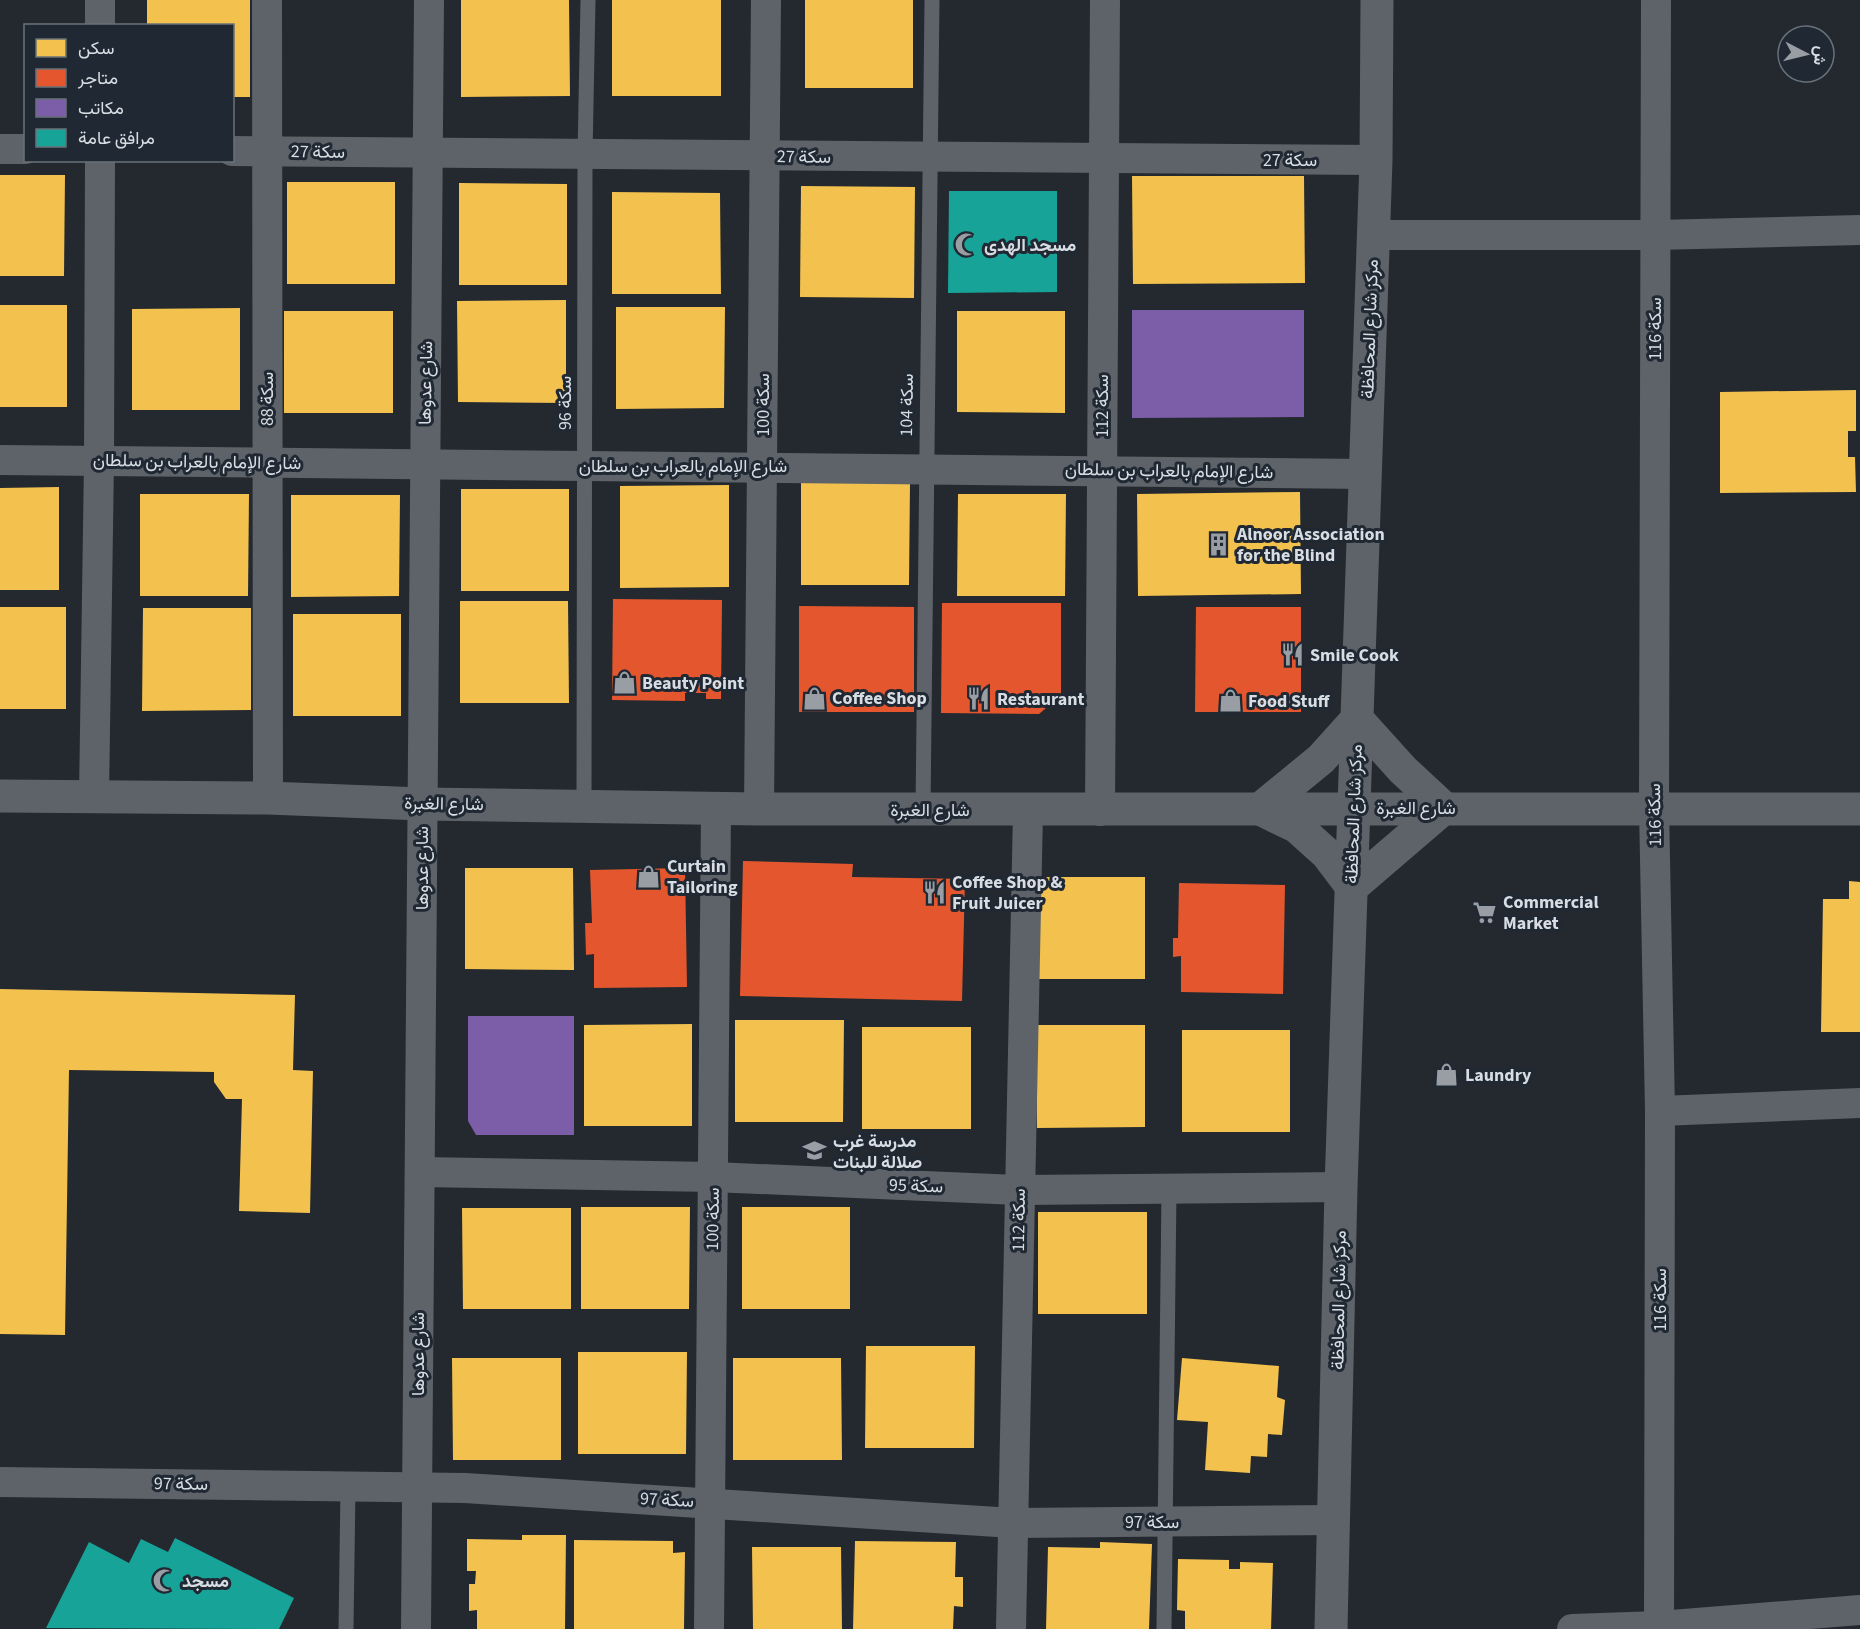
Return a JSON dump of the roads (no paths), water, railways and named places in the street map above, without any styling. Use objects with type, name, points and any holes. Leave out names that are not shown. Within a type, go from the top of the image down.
[{"type":"street","points":[[100,0],[100,24]]},
{"type":"street","name":"سكة 88","points":[[267,0],[268,798]]},
{"type":"street","name":"شارع عدوها","points":[[416,1629],[429,0]]},
{"type":"street","name":"سكة 100","points":[[759,809],[766,0]]},
{"type":"street","name":"سكة 112","points":[[1100,811],[1105,0]]},
{"type":"street","name":"مركز شارع المحافظة","points":[[1331,1629],[1341,1187],[1376,160],[1377,0]]},
{"type":"street","name":"سكة 116","points":[[1656,0],[1654,808],[1660,1111],[1659,1627]]},
{"type":"street","points":[[0,149],[24,149]]},
{"type":"street","name":"سكة 27","points":[[234,151],[930,159],[1376,160]]},
{"type":"street","points":[[94,797],[99,461],[100,162]]},
{"type":"street","points":[[1373,235],[1655,235],[1860,230]]},
{"type":"street","name":"شارع الإمام بالعراب بن سلطان","points":[[0,460],[1366,474]]},
{"type":"street","points":[[1357,719],[1403,770],[1444,808],[1352,887],[1327,854],[1297,827],[1260,809],[1321,759],[1357,719]]},
{"type":"street","name":"شارع الغبرة","points":[[0,796],[268,798],[423,804],[716,809],[1100,811],[1355,808],[1860,809]]},
{"type":"street","name":"سكة 100","points":[[710,1629],[716,809]]},
{"type":"street","name":"سكة 112","points":[[1011,1629],[1028,811]]},
{"type":"street","points":[[1660,1111],[1860,1103]]},
{"type":"street","name":"سكة 95","points":[[420,1172],[713,1177],[1020,1190],[1341,1187]]},
{"type":"street","name":"سكة 97","points":[[0,1482],[465,1488],[1013,1523],[1333,1520]]},
{"type":"street","points":[[1572,1629],[1659,1627],[1860,1610]]},
{"type":"lane","name":"سكة 96","points":[[584,807],[585,155],[588,0]]},
{"type":"lane","name":"سكة 104","points":[[923,810],[932,0]]},
{"type":"lane","points":[[1164,1629],[1168,1189]]},
{"type":"lane","points":[[346,1629],[348,1487]]},
{"type":"place","name":"مسجد الهدى","points":[[966,245]]},
{"type":"place","name":"Alnoor Association for the Blind","points":[[1219,544]]},
{"type":"place","name":"Smile Cook","points":[[1292,655]]},
{"type":"place","name":"Beauty Point","points":[[624,683]]},
{"type":"place","name":"Coffee Shop","points":[[814,698]]},
{"type":"place","name":"Restaurant","points":[[979,699]]},
{"type":"place","name":"Food Stuff","points":[[1230,701]]},
{"type":"place","name":"Curtain Tailoring","points":[[649,876]]},
{"type":"place","name":"Coffee Shop & Fruit Juicer","points":[[934,892]]},
{"type":"place","name":"Commercial Market","points":[[1485,912]]},
{"type":"place","name":"Laundry","points":[[1447,1075]]},
{"type":"place","name":"مدرسة غرب صلالة للبنات","points":[[815,1151]]},
{"type":"place","name":"مسجد","points":[[164,1581]]}]
